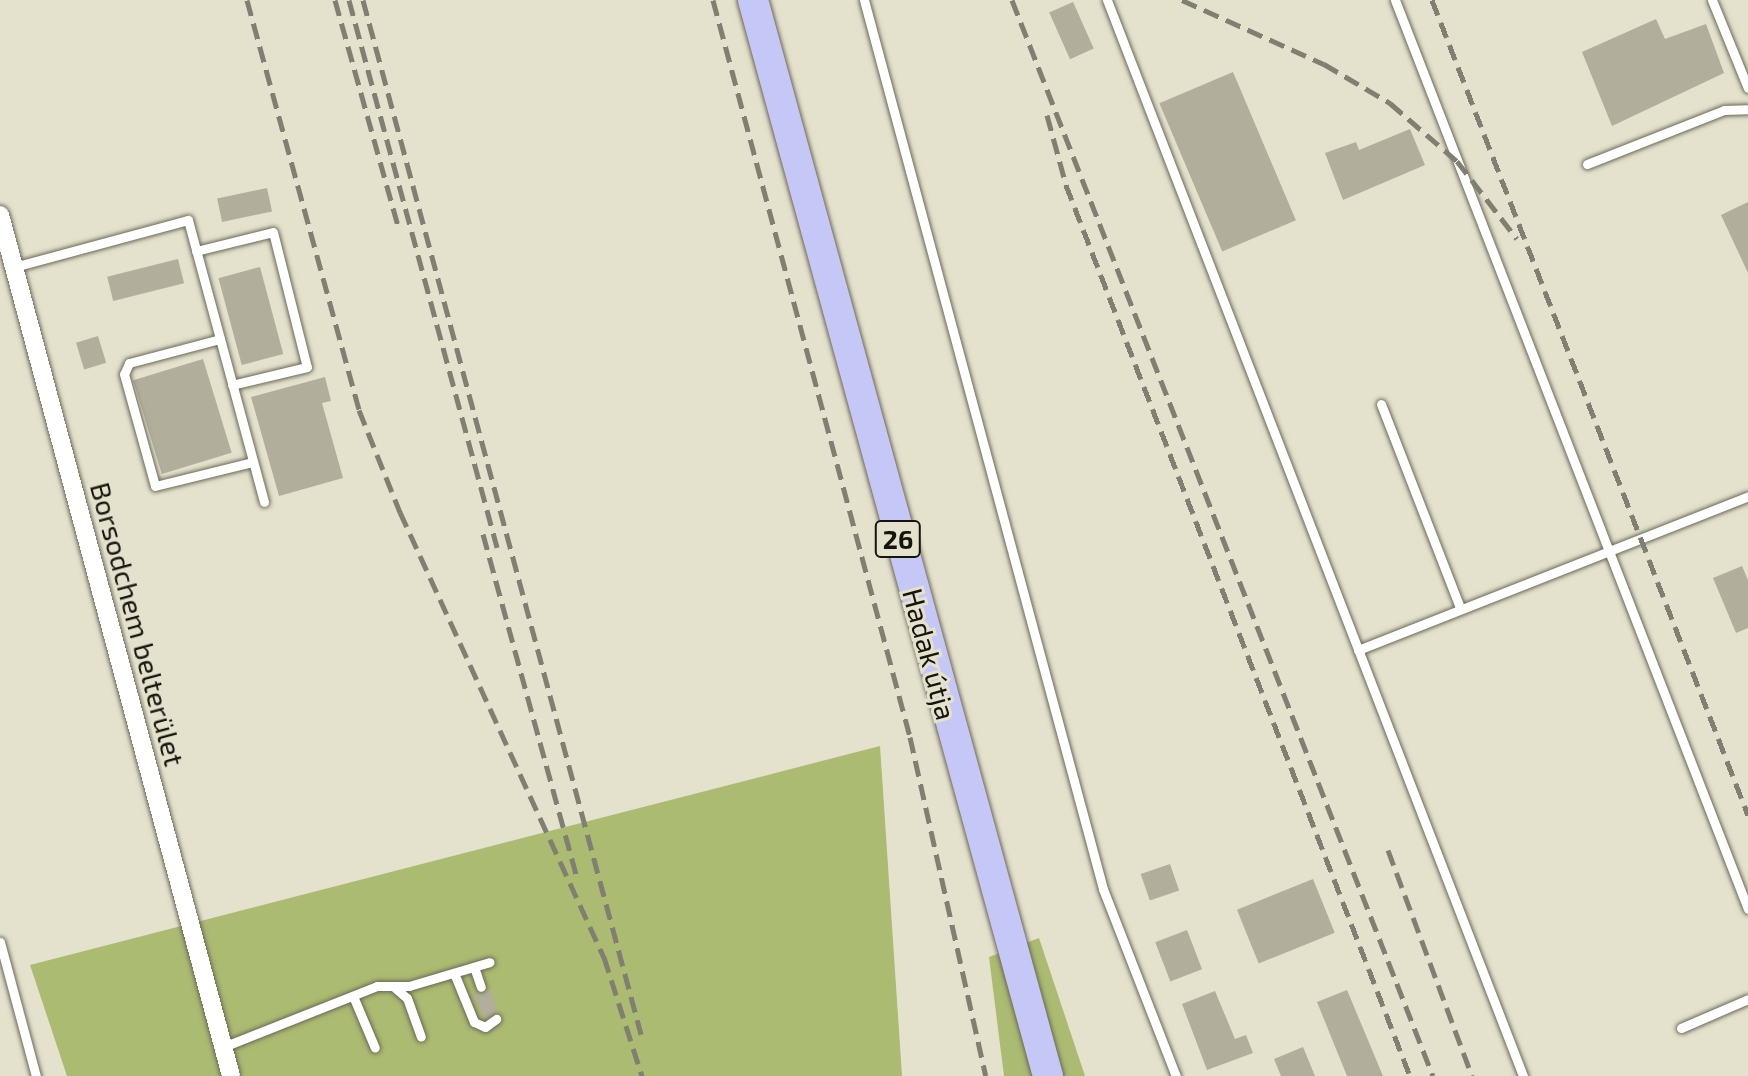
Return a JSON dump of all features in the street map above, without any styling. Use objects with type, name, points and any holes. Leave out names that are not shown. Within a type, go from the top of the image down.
[{"type":"main road","name":"Hadak útja","points":[[753,0],[1048,1076]]},
{"type":"street","name":"Borsodchem belterület","points":[[0,215],[231,1076]]},
{"type":"lane","points":[[864,0],[1103,889],[1176,1076]]},
{"type":"lane","points":[[1107,0],[1523,1076]]},
{"type":"lane","points":[[1395,0],[1748,909]]},
{"type":"lane","points":[[1712,0],[1748,88]]},
{"type":"lane","points":[[1587,164],[1724,110],[1748,109]]},
{"type":"lane","points":[[14,267],[188,220],[264,502]]},
{"type":"lane","points":[[196,251],[273,232],[307,367],[232,385]]},
{"type":"lane","points":[[220,339],[129,363],[124,374],[155,486],[253,462]]},
{"type":"lane","points":[[1381,404],[1460,608]]},
{"type":"lane","points":[[1358,650],[1748,496]]},
{"type":"lane","points":[[0,942],[36,1076]]},
{"type":"lane","points":[[223,1047],[353,996],[392,985],[409,986],[490,962]]},
{"type":"lane","points":[[474,967],[481,987]]},
{"type":"lane","points":[[454,973],[474,1022],[485,1027],[496,1019]]},
{"type":"lane","points":[[392,985],[407,998],[421,1037]]},
{"type":"lane","points":[[353,996],[375,1048]]},
{"type":"lane","points":[[1681,1028],[1748,999]]},
{"type":"green space","points":[[880,746],[902,1076],[67,1076],[30,965]]},
{"type":"green space","points":[[1039,938],[1085,1076],[1004,1076],[989,957]]},
{"type":"building","points":[[1073,2],[1094,49],[1070,59],[1049,13]]},
{"type":"building","points":[[1656,19],[1665,39],[1706,24],[1724,73],[1612,126],[1582,52]]},
{"type":"building","points":[[1233,72],[1296,220],[1222,251],[1159,103]]},
{"type":"building","points":[[1410,129],[1425,165],[1343,200],[1325,153],[1356,142],[1359,150]]},
{"type":"building","points":[[267,188],[272,211],[222,222],[217,199]]},
{"type":"building","points":[[1748,202],[1748,273],[1721,215]]},
{"type":"building","points":[[178,259],[184,283],[113,301],[107,277]]},
{"type":"building","points":[[260,267],[283,354],[242,365],[218,278]]},
{"type":"building","points":[[98,336],[106,363],[84,370],[76,343]]},
{"type":"building","points":[[203,359],[232,453],[162,474],[133,380]]},
{"type":"building","points":[[325,377],[331,401],[322,403],[343,478],[279,496],[251,397]]},
{"type":"building","points":[[1742,566],[1748,580],[1748,628],[1736,633],[1713,578]]},
{"type":"building","points":[[1170,864],[1179,890],[1150,901],[1141,874]]},
{"type":"building","points":[[1313,879],[1335,933],[1259,963],[1237,910]]},
{"type":"building","points":[[1187,930],[1202,969],[1170,981],[1155,942]]},
{"type":"building","points":[[489,987],[498,1012],[484,1018],[473,993],[484,994]]},
{"type":"building","points":[[1347,990],[1383,1076],[1347,1076],[1317,1002]]},
{"type":"building","points":[[1215,991],[1235,1039],[1246,1035],[1253,1053],[1207,1070],[1182,1004]]},
{"type":"building","points":[[1303,1047],[1315,1076],[1281,1076],[1274,1059]]},
{"type":"railway","points":[[247,0],[359,410],[400,512],[604,957],[642,1076]]},
{"type":"railway","points":[[335,0],[399,229]]},
{"type":"railway","points":[[349,0],[497,547]]},
{"type":"railway","points":[[363,0],[641,1034]]},
{"type":"railway","points":[[713,0],[910,737],[986,1076]]},
{"type":"railway","points":[[1012,0],[1433,1076]]},
{"type":"railway","points":[[1182,0],[1324,64],[1390,103],[1457,161],[1517,239]]},
{"type":"railway","points":[[1432,0],[1748,815]]},
{"type":"railway","points":[[1047,115],[1066,185],[1410,1076]]},
{"type":"railway","points":[[483,534],[577,877]]},
{"type":"railway","points":[[1388,850],[1472,1076]]}]
